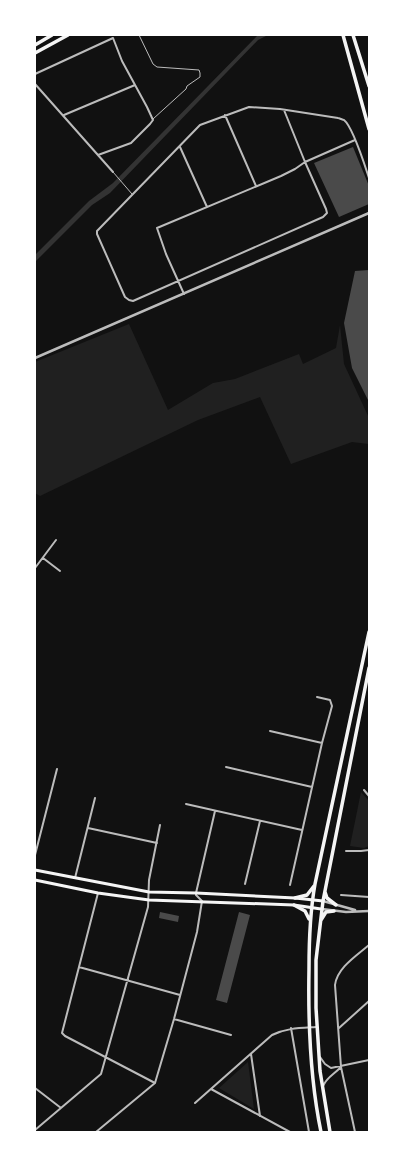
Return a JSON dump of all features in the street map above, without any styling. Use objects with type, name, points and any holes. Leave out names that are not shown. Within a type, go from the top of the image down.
[{"type":"main road","points":[[35,45],[52,35]]},
{"type":"main road","points":[[35,53],[68,35]]},
{"type":"main road","points":[[343,35],[369,129]]},
{"type":"main road","points":[[353,35],[369,86]]},
{"type":"main road","points":[[321,1132],[315,1096],[308,1028],[311,908],[369,632]]},
{"type":"main road","points":[[330,1132],[322,1087],[316,1027],[316,972],[321,909],[369,668]]},
{"type":"main road","points":[[363,694],[369,687]]},
{"type":"main road","points":[[35,870],[149,892],[295,898],[323,901]]},
{"type":"main road","points":[[35,880],[98,893],[149,900],[294,905],[321,909]]},
{"type":"main road","points":[[295,898],[307,895],[315,884]]},
{"type":"main road","points":[[325,891],[327,898],[336,905]]},
{"type":"main road","points":[[294,905],[305,911],[310,920]]},
{"type":"main road","points":[[320,921],[326,912],[334,910]]},
{"type":"street","points":[[35,74],[113,38],[134,85],[147,107],[152,120],[150,124],[131,143],[98,155]]},
{"type":"street","points":[[35,84],[113,172]]},
{"type":"street","points":[[63,115],[134,85]]},
{"type":"street","points":[[284,110],[327,213],[323,217],[133,301],[125,297],[97,234],[99,229],[200,125],[250,107],[284,110],[338,118],[344,120],[347,124],[355,140],[369,178]]},
{"type":"street","points":[[225,115],[256,186]]},
{"type":"street","points":[[184,294],[157,228],[295,169],[305,162],[355,140]]},
{"type":"street","points":[[180,147],[207,207]]},
{"type":"street","points":[[35,358],[369,213]]},
{"type":"street","points":[[35,568],[56,540]]},
{"type":"street","points":[[43,558],[60,571]]},
{"type":"street","points":[[290,885],[322,743],[332,706],[331,701],[317,697]]},
{"type":"street","points":[[270,731],[322,743]]},
{"type":"street","points":[[226,767],[312,786]]},
{"type":"street","points":[[35,855],[57,769]]},
{"type":"street","points":[[364,790],[369,796]]},
{"type":"street","points":[[75,878],[95,798]]},
{"type":"street","points":[[186,804],[302,830]]},
{"type":"street","points":[[96,1132],[155,1083],[197,932],[202,902],[196,893],[215,811]]},
{"type":"street","points":[[245,884],[260,821]]},
{"type":"street","points":[[35,1130],[101,1074],[128,981],[149,900],[149,880],[160,825]]},
{"type":"street","points":[[88,828],[157,843]]},
{"type":"street","points":[[346,851],[369,850]]},
{"type":"street","points":[[98,893],[62,1033],[65,1036],[155,1083]]},
{"type":"street","points":[[341,895],[369,897]]},
{"type":"street","points":[[323,901],[357,911]]},
{"type":"street","points":[[321,909],[346,912],[369,911]]},
{"type":"street","points":[[355,1132],[341,1067],[335,985],[336,978],[342,969],[369,944]]},
{"type":"street","points":[[78,967],[180,996]]},
{"type":"street","points":[[339,1028],[369,1001]]},
{"type":"street","points":[[174,1019],[231,1035]]},
{"type":"street","points":[[194,1103],[272,1035],[291,1028],[316,1027]]},
{"type":"street","points":[[291,1028],[309,1132]]},
{"type":"street","points":[[251,1054],[260,1116]]},
{"type":"street","points":[[318,1054],[328,1067],[332,1068],[369,1060]]},
{"type":"street","points":[[322,1087],[325,1080],[341,1067]]},
{"type":"street","points":[[35,1088],[61,1108]]},
{"type":"street","points":[[211,1089],[290,1132]]},
{"type":"lane","points":[[139,35],[153,64],[157,67],[199,70],[200,73],[200,77],[187,86],[186,89],[152,120]]},
{"type":"lane","points":[[113,172],[132,195]]},
{"type":"shaded area","points":[[258,35],[268,35],[258,40],[110,193],[92,205],[35,262],[35,255],[89,201],[113,183]]},
{"type":"shaded area","points":[[129,324],[168,410],[213,383],[235,379],[299,354],[303,364],[336,348],[340,325],[344,364],[369,418],[369,444],[352,442],[291,464],[260,397],[198,420],[40,496],[35,493],[35,362]]},
{"type":"shaded area","points":[[361,792],[369,801],[369,846],[364,848],[350,846]]},
{"type":"shaded area","points":[[248,1062],[254,1109],[219,1088]]},
{"type":"building","points":[[353,147],[369,186],[369,204],[339,217],[314,163]]},
{"type":"building","points":[[369,270],[369,402],[352,368],[344,323],[355,271]]},
{"type":"building","points":[[160,912],[179,916],[178,922],[159,918]]},
{"type":"building","points":[[239,912],[250,915],[227,1003],[216,1000]]}]
